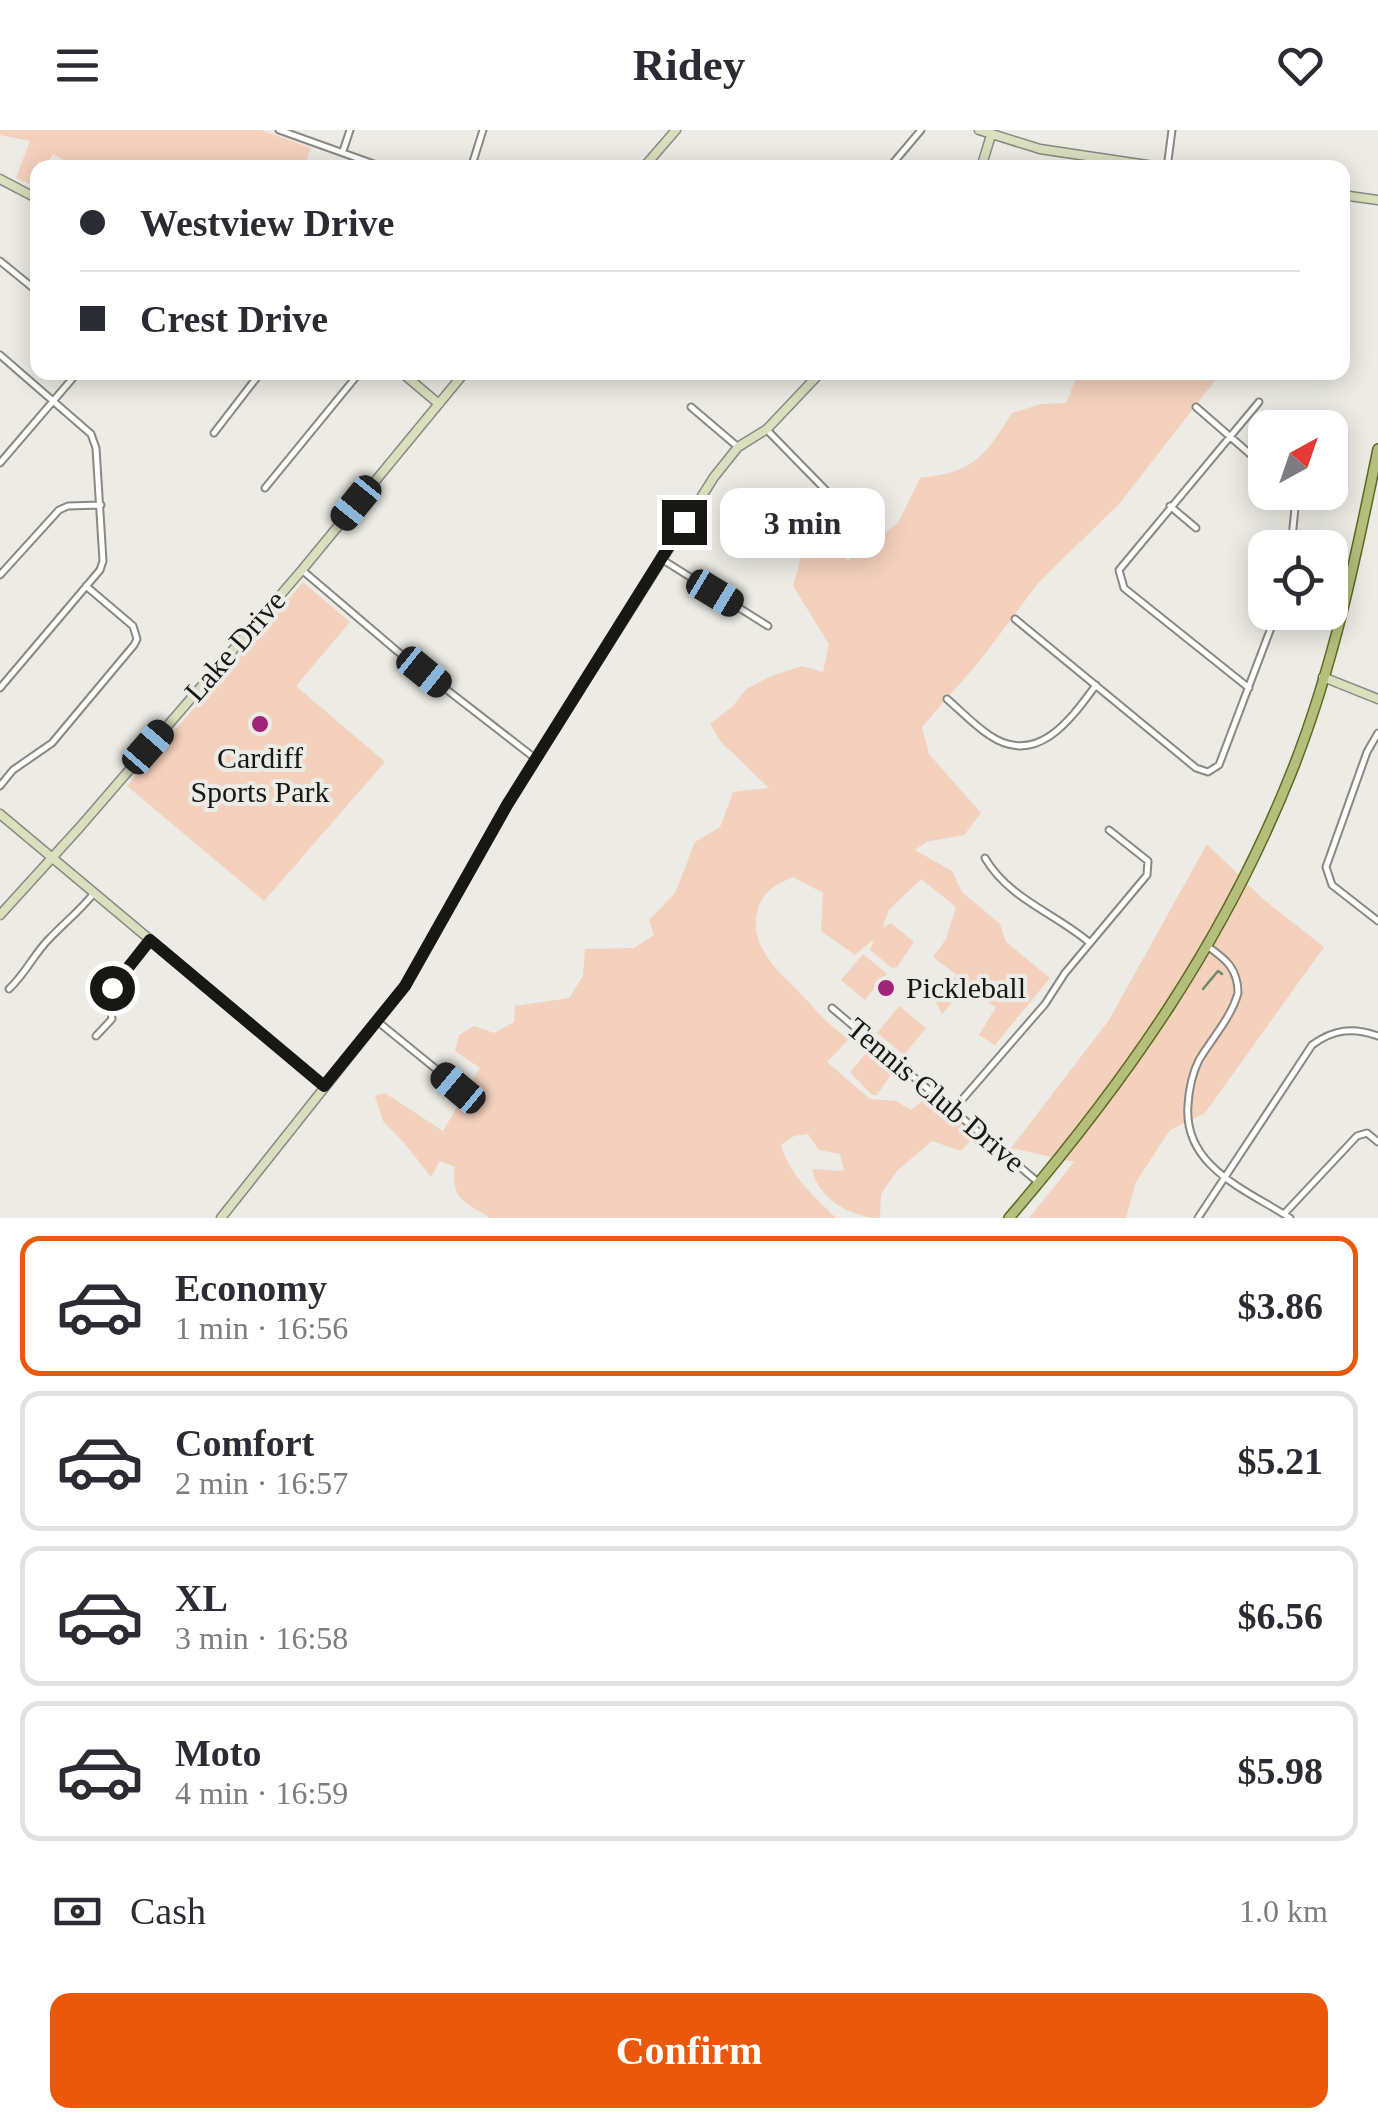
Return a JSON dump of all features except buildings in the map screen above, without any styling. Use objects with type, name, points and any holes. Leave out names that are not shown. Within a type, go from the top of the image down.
[{"type":"main road","points":[[1348,590],[1378,448]]},
{"type":"main road","points":[[1009,1218],[1125,1074],[1167,1015],[1207,946],[1293,768],[1337,630]]},
{"type":"street","points":[[279,130],[363,160]]},
{"type":"street","points":[[342,152],[350,130]]},
{"type":"street","points":[[474,160],[483,130]]},
{"type":"street","points":[[650,160],[676,130]]},
{"type":"street","points":[[896,160],[921,130]]},
{"type":"street","points":[[979,130],[1087,160]]},
{"type":"street","points":[[1168,160],[1172,130]]},
{"type":"street","points":[[984,160],[992,132]]},
{"type":"street","points":[[0,179],[30,194]]},
{"type":"street","points":[[1350,196],[1378,200]]},
{"type":"street","points":[[0,261],[30,285]]},
{"type":"street","points":[[0,355],[91,434],[102,505],[103,562],[0,688]]},
{"type":"street","points":[[0,463],[71,380]]},
{"type":"street","points":[[214,434],[255,380]]},
{"type":"street","points":[[265,488],[353,380]]},
{"type":"street","points":[[411,380],[439,404]]},
{"type":"street","name":"Lake Drive","points":[[0,915],[302,570],[458,380]]},
{"type":"street","points":[[221,1218],[405,986],[536,759],[714,478],[738,447],[766,430],[813,380]]},
{"type":"street","points":[[1249,688],[1120,582],[1122,564],[1259,402]]},
{"type":"street","points":[[690,407],[738,447]]},
{"type":"street","points":[[1196,407],[1248,452]]},
{"type":"street","points":[[766,430],[849,514]]},
{"type":"street","points":[[0,575],[59,510],[102,505]]},
{"type":"street","points":[[1170,506],[1196,528]]},
{"type":"street","points":[[661,558],[768,626]]},
{"type":"street","points":[[302,570],[536,759]]},
{"type":"street","points":[[0,786],[13,770],[52,744],[134,645],[137,638],[133,626],[86,586]]},
{"type":"street","points":[[1015,619],[1196,768],[1208,772],[1219,765],[1270,630]]},
{"type":"street","points":[[1323,677],[1378,698]]},
{"type":"street","points":[[947,700],[992,737],[1010,744],[1028,744],[1054,735],[1067,724],[1096,685]]},
{"type":"street","points":[[1378,733],[1326,867],[1332,885],[1378,921]]},
{"type":"street","points":[[0,814],[324,1086]]},
{"type":"street","points":[[953,1110],[1045,1004],[1149,869],[1146,858],[1108,830]]},
{"type":"street","points":[[985,858],[992,870],[1026,901],[1090,943]]},
{"type":"street","points":[[10,990],[28,972],[51,936],[94,893]]},
{"type":"street","points":[[96,1036],[112,1020],[108,1002],[112,988],[150,940]]},
{"type":"street","points":[[1207,946],[1233,969],[1238,994],[1198,1062],[1190,1085],[1189,1132],[1199,1153],[1223,1176],[1287,1216],[1357,1136],[1367,1133],[1378,1142]]},
{"type":"street","name":"Tennis Club Drive","points":[[832,1008],[1039,1183]]},
{"type":"street","points":[[377,1021],[458,1088]]},
{"type":"street","points":[[1198,1218],[1312,1045],[1335,1032],[1348,1030],[1378,1036]]},
{"type":"shaded area","points":[[0,130],[261,130],[311,148],[306,160],[64,160],[53,154],[49,160],[30,160],[30,184],[16,178],[30,141],[0,135]]},
{"type":"shaded area","points":[[1075,380],[1216,380],[1119,504],[1039,582],[978,663],[922,727],[929,754],[981,813],[964,835],[926,842],[915,850],[952,871],[962,892],[1000,924],[1006,942],[1050,978],[995,1045],[979,1035],[996,1007],[963,989],[942,1014],[934,999],[957,975],[933,957],[946,939],[956,907],[921,879],[889,910],[882,928],[891,923],[914,942],[897,967],[892,968],[870,950],[874,939],[855,955],[821,931],[823,893],[793,877],[769,890],[757,913],[757,936],[767,956],[822,1016],[849,1039],[827,1062],[870,1099],[896,1101],[911,1110],[930,1095],[974,1137],[961,1151],[932,1141],[897,1171],[881,1194],[880,1218],[858,1215],[838,1205],[821,1189],[812,1169],[844,1171],[840,1154],[819,1150],[808,1134],[794,1136],[781,1145],[797,1176],[836,1218],[490,1218],[457,1193],[455,1167],[440,1161],[431,1177],[383,1121],[375,1096],[385,1093],[443,1131],[480,1068],[455,1051],[459,1035],[474,1026],[494,1033],[514,1022],[515,1006],[569,998],[583,976],[585,949],[634,948],[654,935],[649,920],[675,893],[695,842],[720,827],[733,792],[769,788],[721,742],[710,724],[733,706],[746,689],[771,676],[802,666],[823,672],[829,644],[793,586],[801,558],[831,546],[848,561],[898,523],[920,478],[954,472],[976,460],[1012,413],[1042,404],[1066,403]]},
{"type":"shaded area","name":"Cardiff Sports Park","points":[[303,582],[350,622],[296,686],[385,762],[264,901],[127,786]]},
{"type":"shaded area","points":[[1207,844],[1263,899],[1324,947],[1205,1113],[1170,1130],[1136,1182],[1126,1218],[1029,1218],[1074,1162],[1011,1148],[1109,1020]]},
{"type":"shaded area","points":[[863,954],[887,974],[865,1000],[841,980]]},
{"type":"shaded area","points":[[899,1006],[926,1028],[904,1055],[877,1033]]},
{"type":"shaded area","points":[[869,1050],[895,1069],[877,1095],[872,1095],[850,1072]]},
{"type":"waterway","points":[[1203,989],[1218,971],[1222,974]]},
{"type":"place","name":"Cardiff Sports Park","points":[[260,724]]},
{"type":"place","name":"Pickleball","points":[[886,988]]},
{"type":"route","points":[[112,988],[150,940],[324,1086],[405,986],[507,805],[684,522]]}]
